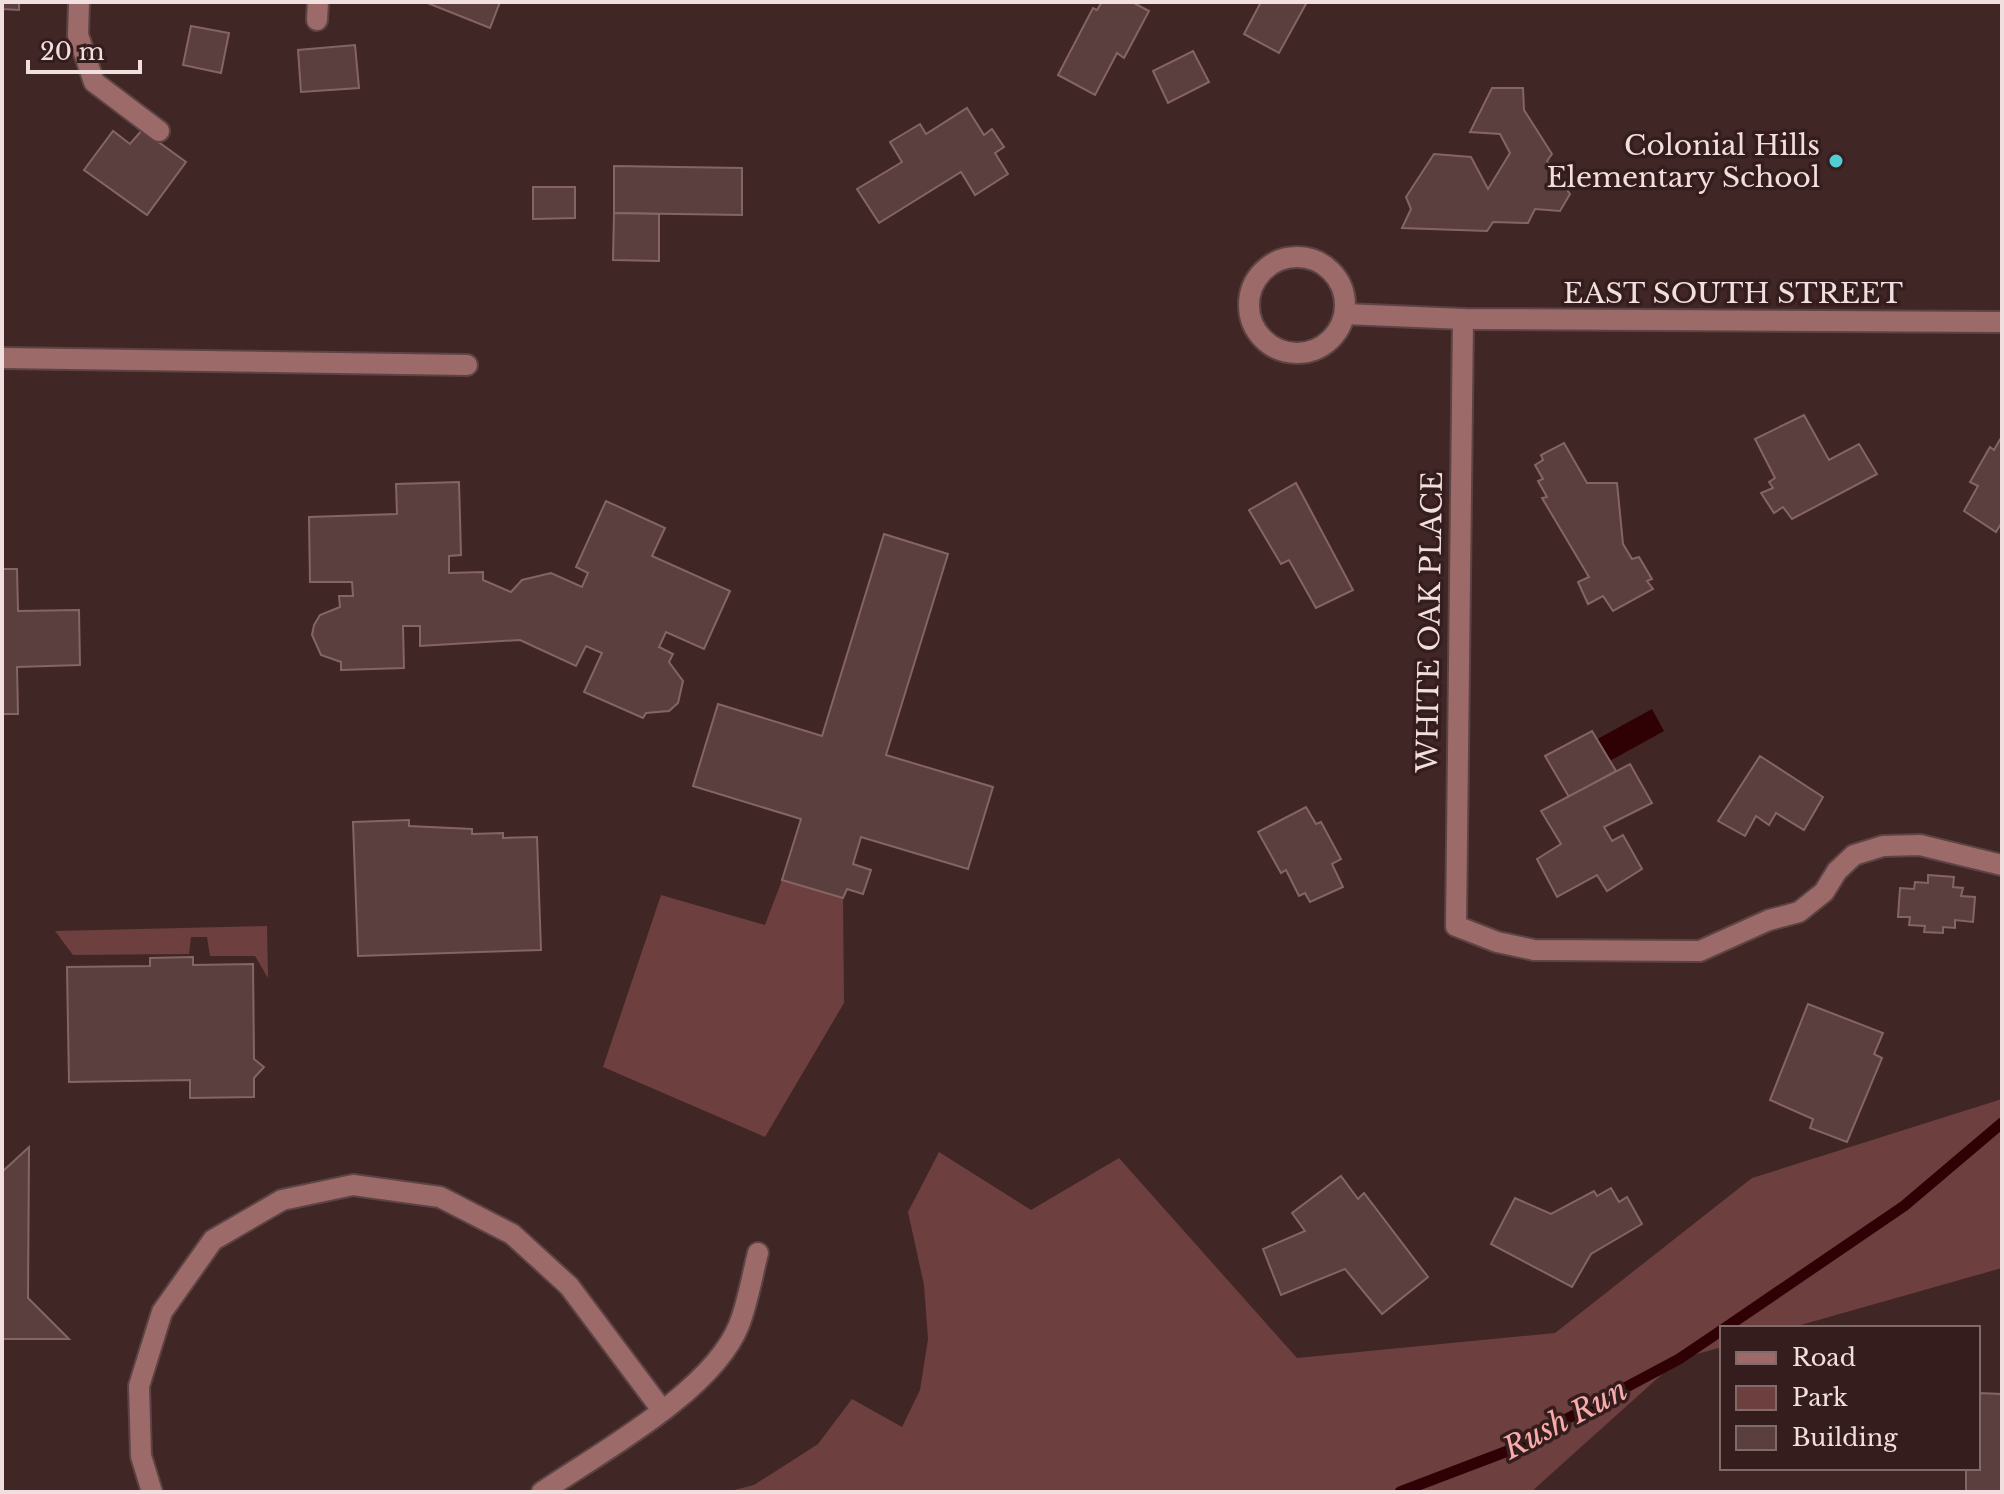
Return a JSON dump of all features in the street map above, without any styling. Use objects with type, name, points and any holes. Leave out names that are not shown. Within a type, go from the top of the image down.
[{"type":"street","points":[[79,2],[78,35],[94,82],[159,131]]},
{"type":"street","points":[[1309,258],[1334,273],[1346,299],[1345,314],[1332,338],[1321,347],[1293,353],[1272,345],[1255,329],[1250,297],[1266,268],[1280,260],[1309,258]]},
{"type":"street","name":"EAST SOUTH STREET","points":[[1345,314],[1463,319],[2002,322]]},
{"type":"street","name":"WHITE OAK PLACE","points":[[1463,319],[1456,926],[1497,942],[1534,950],[1700,951],[1769,920],[1799,912],[1824,892],[1837,871],[1854,855],[1883,846],[1920,845],[2002,865]]},
{"type":"street","points":[[2,358],[467,365]]},
{"type":"street","points":[[152,1492],[141,1456],[139,1386],[162,1312],[213,1240],[282,1200],[353,1185],[440,1197],[512,1234],[569,1286],[662,1410]]},
{"type":"street","points":[[542,1492],[683,1395],[716,1362],[738,1326],[758,1253]]},
{"type":"green space","points":[[782,880],[843,898],[844,1003],[765,1137],[603,1067],[661,895],[765,925]]},
{"type":"green space","points":[[267,926],[268,978],[255,956],[210,956],[207,937],[191,937],[189,954],[73,955],[55,931]]},
{"type":"green space","points":[[2002,1099],[2002,1268],[1797,1326],[1720,1326],[1720,1348],[1679,1359],[1531,1492],[726,1492],[754,1485],[818,1444],[852,1399],[902,1427],[920,1390],[928,1339],[924,1285],[908,1212],[939,1152],[1031,1210],[1119,1158],[1297,1358],[1555,1333],[1752,1178]]},
{"type":"shaded area","points":[[1652,709],[1664,731],[1606,763],[1594,741]]},
{"type":"building","points":[[2,2],[19,2],[19,10],[2,9]]},
{"type":"building","points":[[425,2],[500,2],[490,28]]},
{"type":"building","points":[[1102,2],[1132,2],[1149,11],[1124,58],[1117,53],[1095,95],[1058,75],[1093,8],[1097,10]]},
{"type":"building","points":[[1261,2],[1307,2],[1279,53],[1244,34]]},
{"type":"building","points":[[191,26],[229,33],[221,73],[183,65]]},
{"type":"building","points":[[355,45],[359,88],[301,92],[298,50]]},
{"type":"building","points":[[1193,51],[1209,82],[1168,103],[1153,71]]},
{"type":"building","points":[[1492,88],[1523,88],[1524,110],[1552,154],[1547,161],[1570,194],[1560,211],[1535,209],[1528,223],[1493,222],[1487,231],[1402,228],[1411,209],[1406,197],[1434,154],[1471,157],[1488,189],[1510,153],[1500,134],[1470,132]]},
{"type":"building","points":[[967,108],[984,135],[992,129],[1004,147],[995,153],[1008,174],[975,195],[961,172],[879,223],[857,189],[902,162],[890,142],[920,124],[926,134]]},
{"type":"building","points":[[142,130],[186,162],[147,215],[84,170],[113,131],[130,144]]},
{"type":"building","points":[[614,166],[742,168],[742,215],[614,213]]},
{"type":"building","points":[[533,187],[575,187],[575,218],[533,219]]},
{"type":"building","points":[[614,213],[659,214],[659,261],[613,260]]},
{"type":"building","points":[[1804,415],[1829,460],[1859,444],[1877,474],[1792,519],[1783,507],[1774,513],[1761,493],[1773,488],[1769,482],[1775,478],[1755,439]]},
{"type":"building","points":[[2002,436],[2002,522],[1996,532],[1964,511],[1978,486],[1970,482],[1990,447],[1994,450]]},
{"type":"building","points":[[1564,443],[1587,483],[1617,483],[1623,544],[1632,559],[1639,557],[1652,579],[1647,581],[1653,589],[1613,611],[1603,596],[1588,604],[1578,582],[1589,577],[1542,498],[1547,497],[1538,481],[1543,479],[1535,465],[1543,460],[1541,455]]},
{"type":"building","points":[[459,482],[461,555],[449,556],[449,573],[483,572],[483,580],[511,592],[522,580],[551,573],[582,587],[588,573],[576,567],[606,501],[665,528],[652,556],[730,591],[704,649],[666,632],[659,647],[673,654],[669,662],[683,681],[678,703],[669,711],[646,713],[643,718],[584,692],[602,653],[586,646],[576,666],[520,640],[420,646],[420,626],[403,626],[404,668],[341,670],[341,662],[321,655],[312,635],[314,625],[320,615],[340,607],[339,596],[353,596],[352,582],[310,582],[309,517],[397,514],[396,484]]},
{"type":"building","points":[[1296,483],[1353,590],[1316,608],[1289,560],[1281,564],[1249,510]]},
{"type":"building","points":[[884,534],[948,554],[886,755],[993,787],[968,869],[861,837],[853,864],[871,870],[863,894],[847,889],[843,898],[782,880],[801,819],[693,786],[718,704],[822,736]]},
{"type":"building","points":[[2,569],[17,569],[18,611],[79,610],[80,665],[17,667],[18,714],[2,714]]},
{"type":"building","points":[[1592,731],[1616,771],[1569,797],[1545,756]]},
{"type":"building","points":[[1760,756],[1823,797],[1804,830],[1776,813],[1769,825],[1756,816],[1745,836],[1718,821]]},
{"type":"building","points":[[1630,764],[1652,803],[1604,827],[1612,841],[1623,835],[1642,869],[1607,891],[1597,875],[1557,897],[1537,859],[1561,844],[1541,811]]},
{"type":"building","points":[[1306,807],[1316,824],[1321,822],[1341,859],[1332,864],[1343,887],[1310,902],[1305,893],[1299,896],[1286,870],[1281,873],[1258,832]]},
{"type":"building","points":[[409,820],[409,826],[472,829],[472,834],[503,833],[503,838],[537,837],[541,950],[358,956],[353,822]]},
{"type":"building","points":[[1928,875],[1954,877],[1953,887],[1963,888],[1961,896],[1975,897],[1973,922],[1955,920],[1955,928],[1943,927],[1943,933],[1924,932],[1925,926],[1909,925],[1910,917],[1898,917],[1900,888],[1914,889],[1915,882],[1928,883]]},
{"type":"building","points":[[193,957],[193,965],[253,964],[254,1059],[264,1067],[254,1078],[254,1097],[190,1098],[190,1080],[69,1082],[67,967],[150,966],[150,958]]},
{"type":"building","points":[[1808,1004],[1883,1033],[1874,1054],[1882,1058],[1847,1142],[1810,1128],[1813,1119],[1770,1100]]},
{"type":"building","points":[[29,1147],[28,1298],[69,1339],[2,1339],[2,1172]]},
{"type":"building","points":[[1341,1176],[1358,1199],[1364,1193],[1428,1277],[1382,1314],[1345,1269],[1281,1295],[1263,1249],[1305,1231],[1292,1213]]},
{"type":"building","points":[[1611,1188],[1619,1202],[1627,1197],[1642,1224],[1591,1254],[1572,1287],[1491,1244],[1515,1198],[1551,1214],[1594,1191],[1597,1196]]},
{"type":"building","points":[[1980,1393],[2002,1394],[2002,1492],[1966,1492],[1966,1470],[1980,1470]]},
{"type":"waterway","name":"Rush Run","points":[[1728,1326],[1904,1206],[2002,1123]]},
{"type":"waterway","name":"Rush Run","points":[[1400,1492],[1505,1452],[1679,1359],[1720,1331]]},
{"type":"place","name":"Colonial Hills Elementary School","points":[[1836,161]]}]
